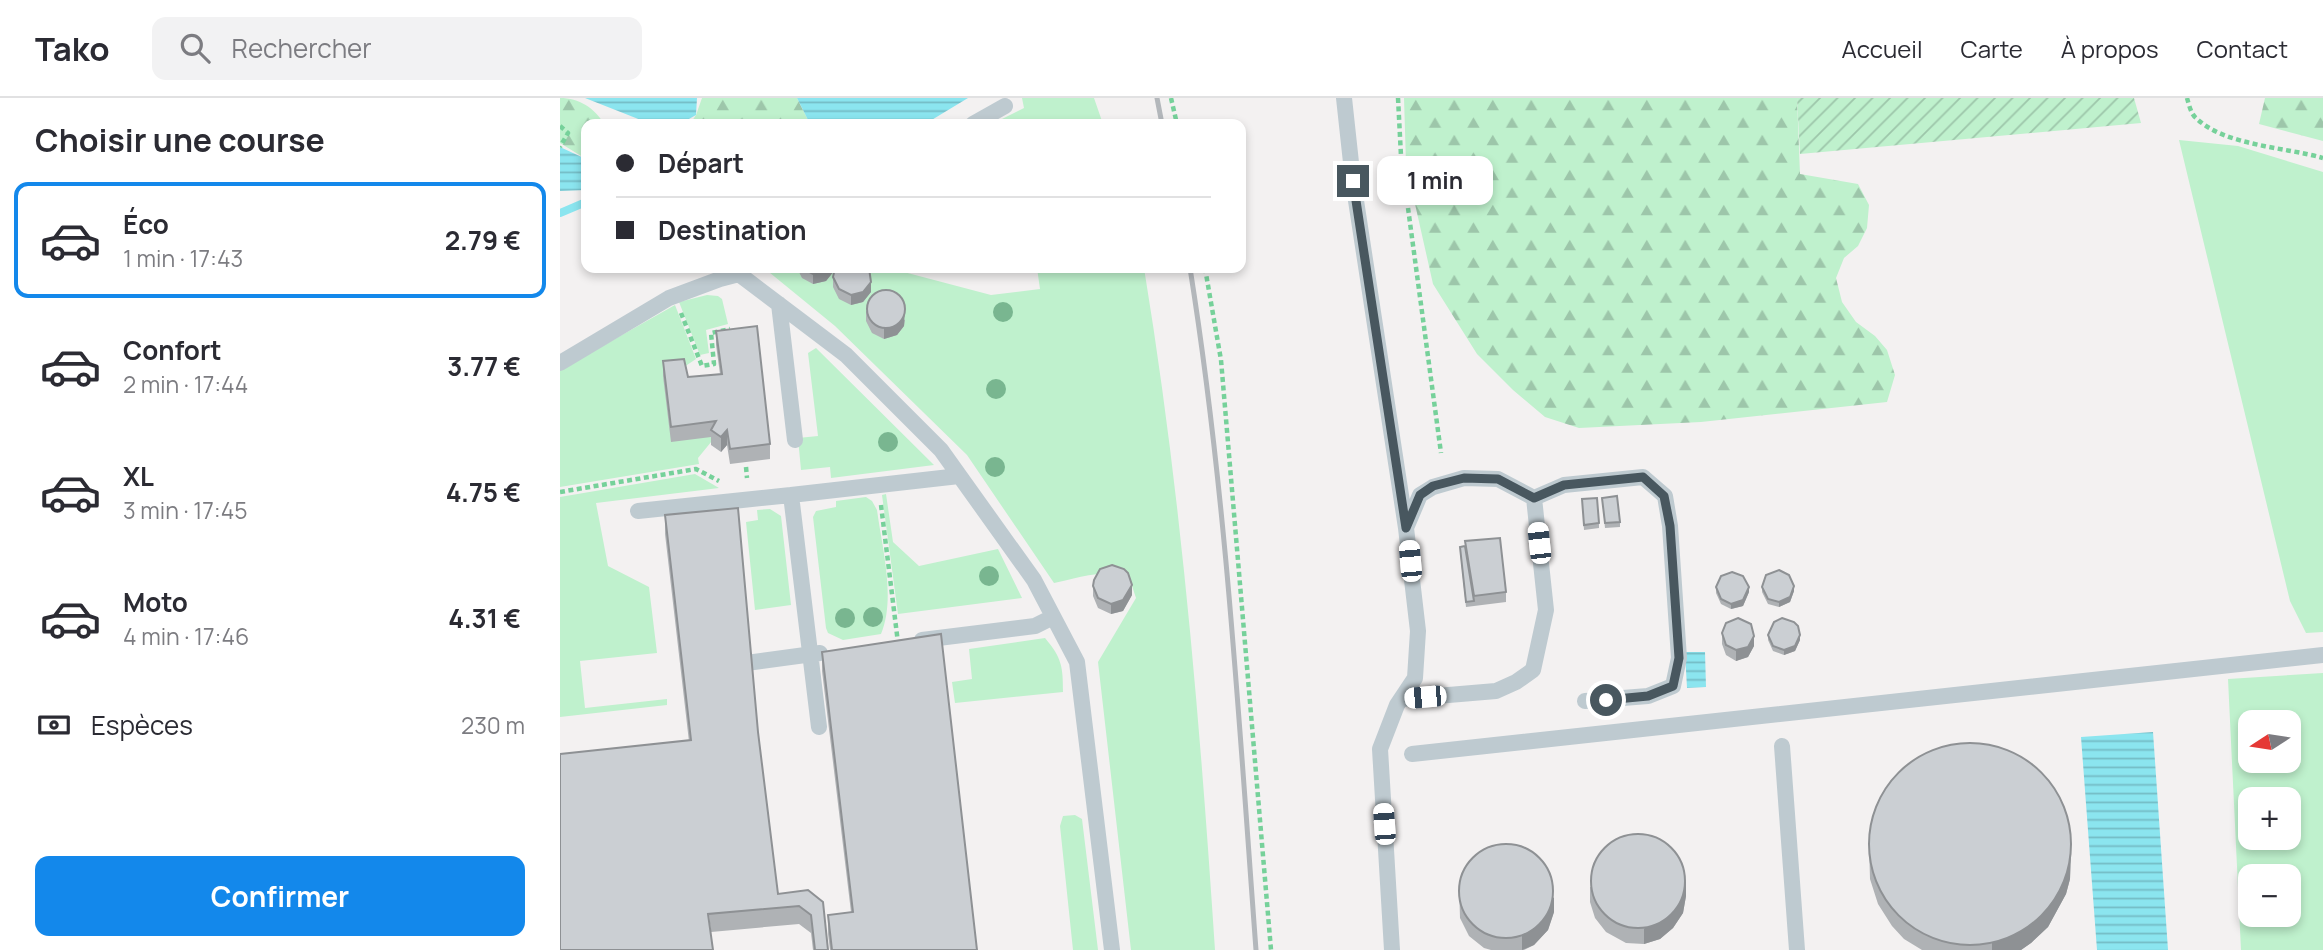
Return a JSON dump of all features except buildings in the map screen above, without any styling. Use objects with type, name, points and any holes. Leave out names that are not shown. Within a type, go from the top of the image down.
[{"type":"lane","points":[[1343,98],[1353,181],[1406,528],[1418,631],[1415,678],[1401,699],[1380,749],[1392,950]]},
{"type":"lane","points":[[982,119],[1005,106]]},
{"type":"lane","points":[[560,363],[674,296],[736,273]]},
{"type":"lane","points":[[744,273],[779,304],[846,355],[940,450],[1034,580],[1077,662],[1112,950]]},
{"type":"lane","points":[[779,304],[795,440]]},
{"type":"lane","points":[[638,511],[959,476]]},
{"type":"lane","points":[[1534,498],[1564,485],[1643,477],[1664,496],[1670,526],[1679,658],[1673,686],[1648,696],[1585,702]]},
{"type":"lane","points":[[1406,528],[1420,495],[1433,486],[1464,478],[1498,479],[1534,498]]},
{"type":"lane","points":[[792,495],[819,727]]},
{"type":"lane","points":[[1401,699],[1496,691],[1533,670],[1546,610],[1534,498]]},
{"type":"lane","points":[[898,643],[1035,626],[1053,617]]},
{"type":"lane","points":[[740,664],[835,651]]},
{"type":"lane","points":[[1412,754],[2323,655]]},
{"type":"lane","points":[[1782,746],[1797,950]]},
{"type":"path","points":[[1171,98],[1176,119]]},
{"type":"path","points":[[1398,98],[1401,156],[1441,453]]},
{"type":"path","points":[[2187,98],[2194,117],[2215,131],[2256,144],[2323,158]]},
{"type":"path","points":[[560,126],[568,133],[560,147]]},
{"type":"path","points":[[1206,273],[1223,374],[1271,950]]},
{"type":"path","points":[[674,296],[702,366],[714,364],[711,333],[730,329]]},
{"type":"path","points":[[560,492],[696,469],[728,486]]},
{"type":"path","points":[[879,485],[898,643]]},
{"type":"green space","points":[[560,98],[586,105],[600,119],[581,119],[581,156],[560,143]]},
{"type":"green space","points":[[702,98],[797,98],[808,119],[693,119]]},
{"type":"green space","points":[[1022,98],[1094,98],[1101,119],[1002,119],[1024,108]]},
{"type":"green space","points":[[1404,98],[1797,98],[1800,174],[1858,184],[1869,205],[1867,228],[1858,246],[1844,258],[1836,278],[1842,302],[1856,322],[1875,336],[1887,350],[1895,375],[1887,402],[1701,422],[1579,428],[1545,417],[1477,354],[1433,284],[1406,164]]},
{"type":"green space","points":[[1797,98],[2134,98],[2141,123],[1800,154]]},
{"type":"green space","points":[[2265,98],[2323,98],[2323,141],[2259,124]]},
{"type":"green space","points":[[2179,140],[2238,146],[2323,172],[2323,632],[2306,633],[2290,601]]},
{"type":"green space","points":[[770,273],[908,273],[991,295],[1040,289],[1038,273],[1145,273],[1169,437],[1188,608],[1215,950],[1131,950],[1098,662],[1136,598],[1129,577],[1104,573],[1054,583],[967,455],[835,326]]},
{"type":"green space","points":[[707,295],[722,299],[728,324],[706,330],[709,353],[700,355],[679,302]]},
{"type":"green space","points":[[675,305],[696,359],[672,375],[716,436],[698,458],[699,464],[560,487],[560,370]]},
{"type":"green space","points":[[816,348],[934,465],[831,478],[830,467],[801,470],[798,438],[818,436],[808,353]]},
{"type":"green space","points":[[695,474],[719,488],[596,503],[608,566],[649,587],[657,653],[580,661],[585,708],[667,699],[667,705],[560,717],[560,497]]},
{"type":"green space","points":[[886,494],[893,542],[919,566],[998,549],[1022,598],[898,614],[882,495]]},
{"type":"green space","points":[[866,497],[877,510],[888,589],[885,620],[881,634],[843,640],[828,633],[826,628],[813,517],[816,511],[836,507],[836,501]]},
{"type":"green space","points":[[770,509],[781,516],[791,605],[755,610],[746,522],[758,520],[757,510]]},
{"type":"green space","points":[[1045,638],[1060,663],[1063,692],[955,703],[952,682],[972,679],[969,649]]},
{"type":"green space","points":[[2323,673],[2323,950],[2241,950],[2240,927],[2301,927],[2301,864],[2238,864],[2238,887],[2228,679]]},
{"type":"green space","points":[[1075,815],[1082,819],[1098,950],[1073,950],[1060,826],[1063,816]]},
{"type":"water","points":[[585,98],[697,98],[696,115],[689,119],[638,119]]},
{"type":"water","points":[[797,98],[968,98],[933,119],[808,119]]},
{"type":"water","points":[[560,147],[581,157],[581,190],[560,191]]},
{"type":"water","points":[[1685,652],[1705,652],[1706,687],[1687,688]]},
{"type":"water","points":[[2153,732],[2168,950],[2097,950],[2081,737]]},
{"type":"waterway","points":[[560,213],[581,204]]},
{"type":"railway","points":[[1157,98],[1161,119]]},
{"type":"railway","points":[[1191,273],[1222,523],[1256,950]]},
{"type":"route","points":[[1353,181],[1406,528],[1420,495],[1433,486],[1464,478],[1498,479],[1534,498],[1564,485],[1643,477],[1664,496],[1670,526],[1679,658],[1673,686],[1648,696],[1606,700]]}]
